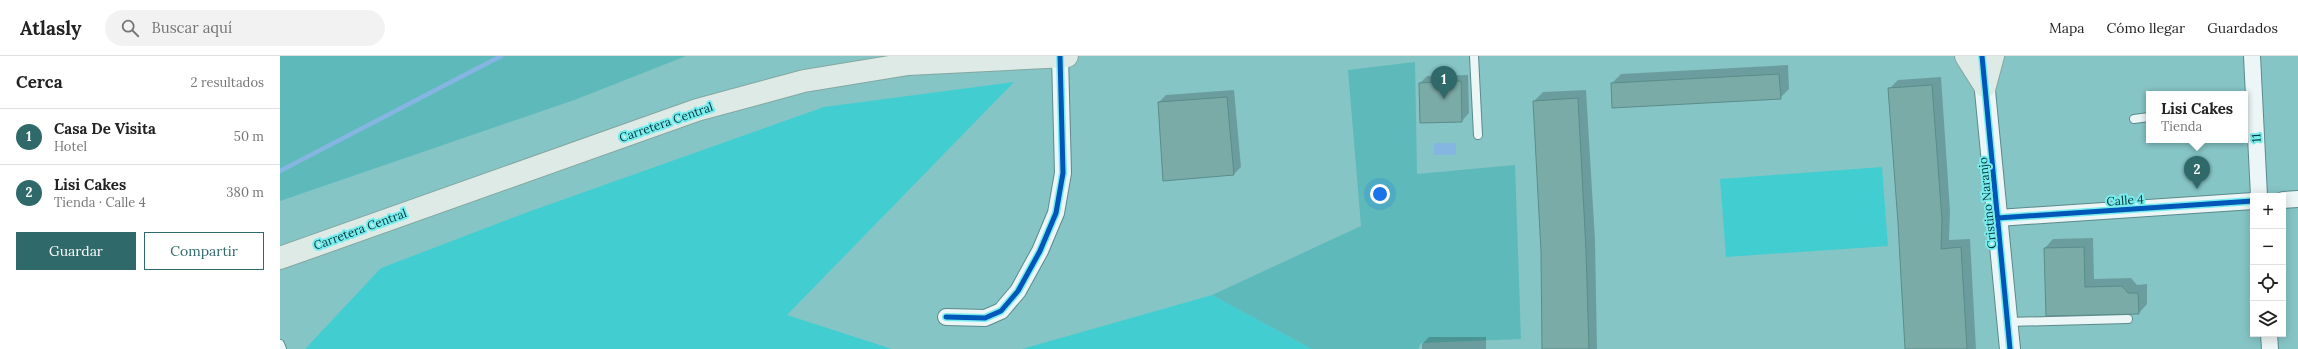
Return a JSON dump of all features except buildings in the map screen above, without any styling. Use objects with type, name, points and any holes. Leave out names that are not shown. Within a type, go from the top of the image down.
[{"type":"main road","name":"Carretera Central","points":[[280,258],[697,110],[804,81],[908,60],[1067,56]]},
{"type":"main road","points":[[1966,56],[1985,86]]},
{"type":"main road","points":[[1985,86],[1993,56]]},
{"type":"street","points":[[946,317],[985,318],[1001,311],[1018,291],[1054,220],[1061,193],[1063,173],[1060,56]]},
{"type":"street","name":"Cristino Naranjo","points":[[1982,56],[2010,349]]},
{"type":"street","name":"11","points":[[2252,56],[2250,108],[2259,193]]},
{"type":"street","points":[[2286,200],[2298,199]]},
{"type":"street","name":"Calle 4","points":[[1998,218],[2250,201]]},
{"type":"street","points":[[2269,337],[2270,349]]},
{"type":"lane","points":[[1474,56],[1478,135]]},
{"type":"lane","points":[[2134,119],[2146,117]]},
{"type":"lane","points":[[2008,322],[2128,319]]},
{"type":"lane","points":[[280,344],[282,349]]},
{"type":"shaded area","points":[[280,56],[686,56],[577,99],[280,201]]},
{"type":"shaded area","points":[[1415,62],[1417,174],[1515,165],[1521,339],[1421,343],[1418,349],[1312,349],[1212,295],[1361,226],[1348,70]]},
{"type":"shaded area","points":[[1014,82],[787,315],[892,349],[305,349],[381,268],[528,212],[824,107]]},
{"type":"shaded area","points":[[1434,143],[1456,143],[1456,155],[1434,155]]},
{"type":"shaded area","points":[[1882,167],[1888,246],[1726,257],[1720,179]]},
{"type":"shaded area","points":[[1212,295],[1312,349],[1022,349]]},
{"type":"waterway","points":[[280,171],[501,56]]},
{"type":"cycle path","points":[[946,317],[985,318],[1001,311],[1018,291],[1040,251],[1056,213],[1063,173],[1060,56]]},
{"type":"cycle path","points":[[1982,56],[2010,349]]},
{"type":"cycle path","points":[[1998,218],[2250,201]]},
{"type":"place","name":"Casa De Visita","points":[[1444,99]]},
{"type":"place","name":"Lisi Cakes","points":[[2197,189]]}]
